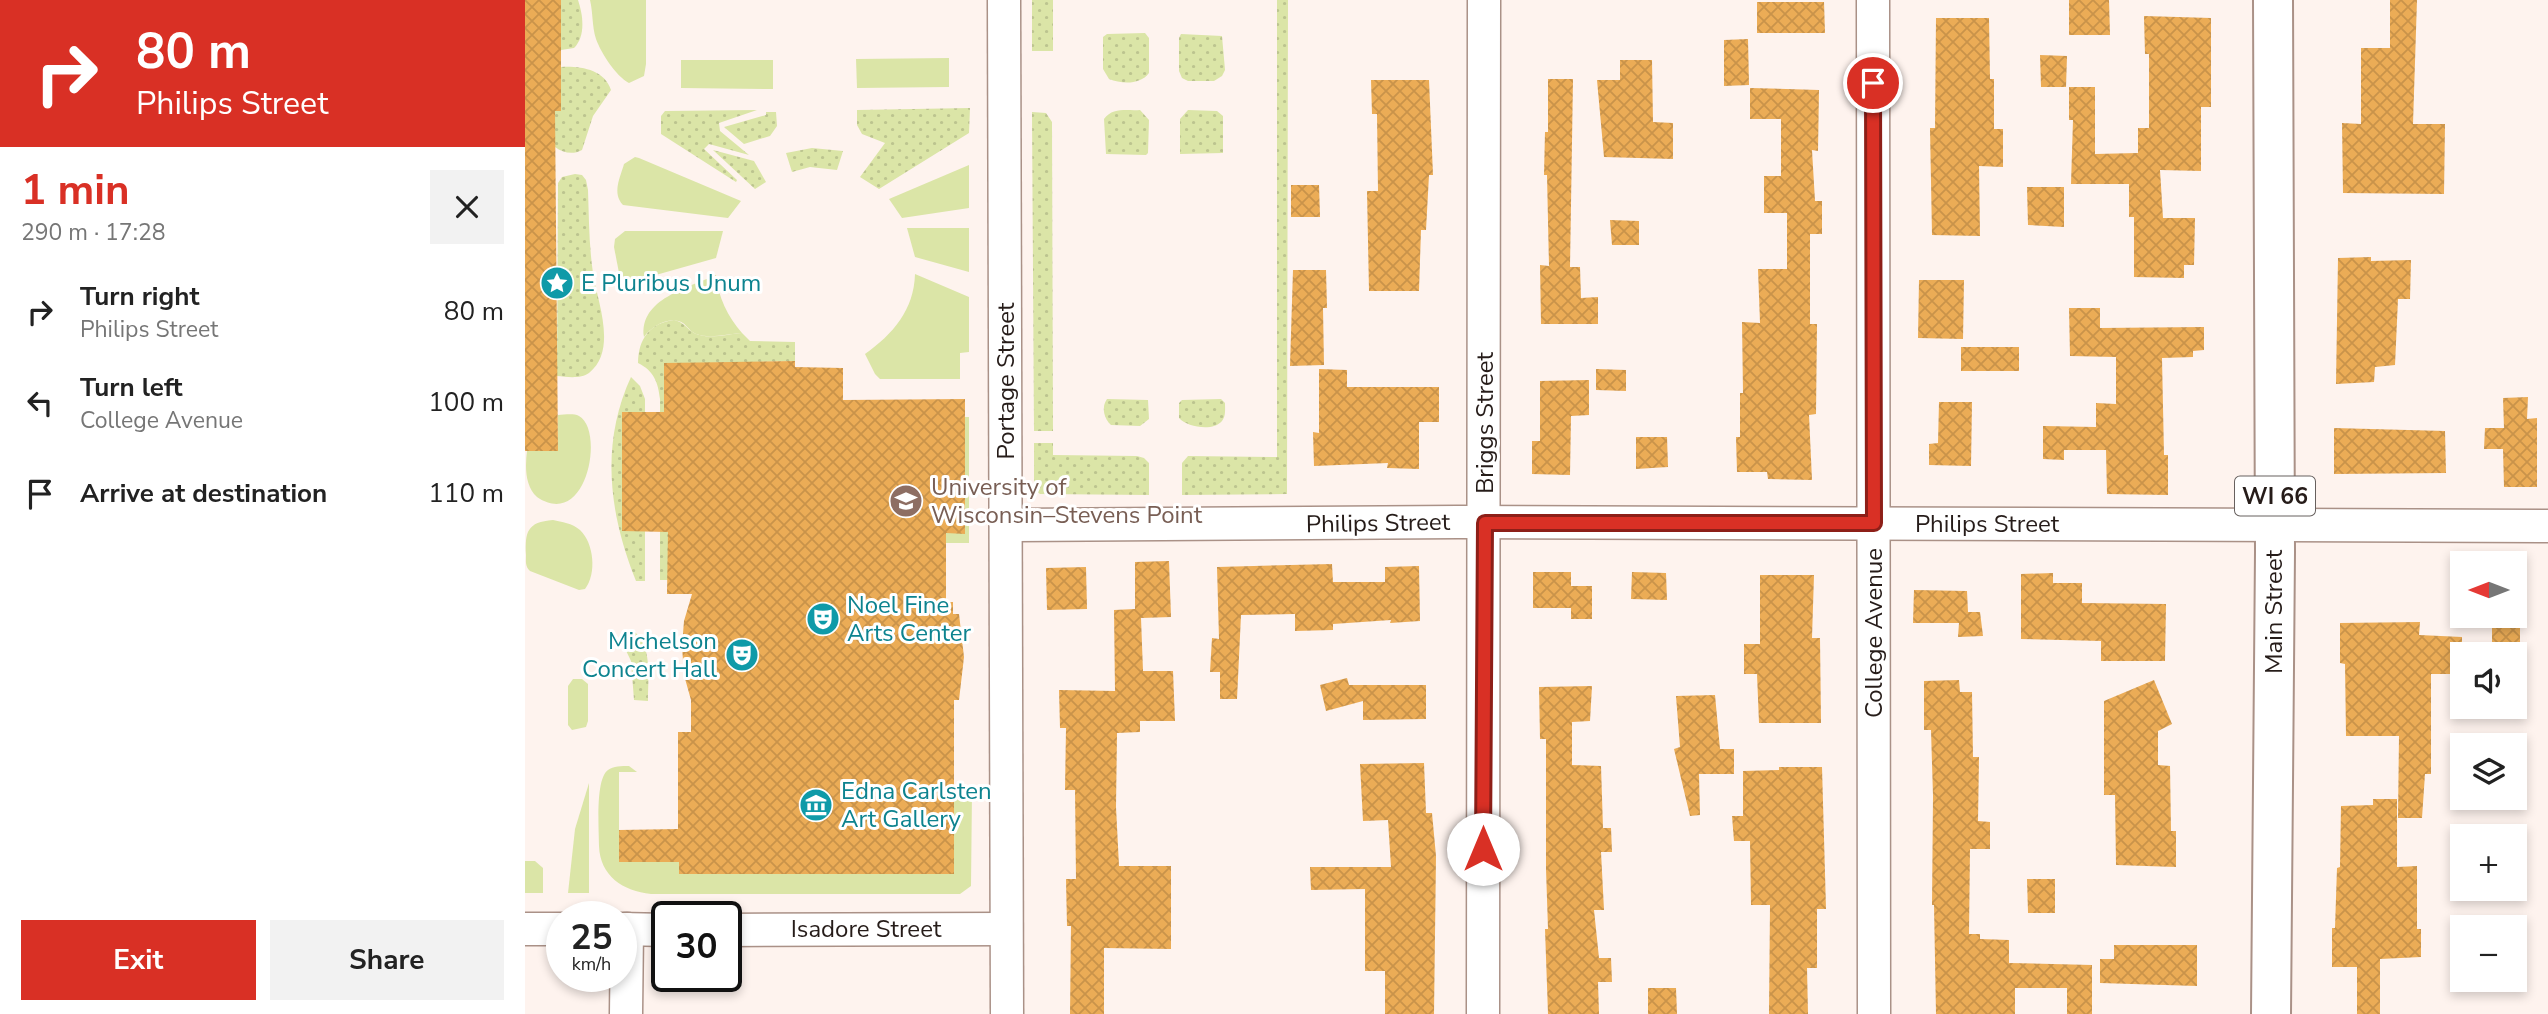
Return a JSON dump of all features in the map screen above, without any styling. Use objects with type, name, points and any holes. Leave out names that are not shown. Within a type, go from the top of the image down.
[{"type":"main road","name":"Main Street","points":[[2270,1014],[2275,526],[2273,0]]},
{"type":"street","name":"Portage Street","points":[[1004,0],[1007,1014]]},
{"type":"street","name":"Briggs Street","points":[[1483,1014],[1484,0]]},
{"type":"street","name":"College Avenue","points":[[1873,0],[1874,1014]]},
{"type":"street","name":"Philips Street","points":[[1006,526],[1485,523],[2548,526]]},
{"type":"street","points":[[525,929],[546,929]]},
{"type":"street","name":"Isadore Street","points":[[742,930],[1006,929]]},
{"type":"street","points":[[625,992],[626,1014]]},
{"type":"green space","points":[[561,0],[578,0],[582,25],[580,38],[574,48],[561,50]]},
{"type":"green space","points":[[590,0],[646,0],[644,76],[629,83],[609,64],[596,39]]},
{"type":"green space","points":[[1032,0],[1053,0],[1053,51],[1032,51]]},
{"type":"green space","points":[[1277,0],[1288,0],[1287,494],[1182,495],[1182,463],[1188,456],[1277,457]]},
{"type":"green space","points":[[1145,33],[1149,38],[1149,73],[1141,80],[1131,82],[1109,79],[1103,69],[1103,37],[1107,34]]},
{"type":"green space","points":[[1181,34],[1222,36],[1225,70],[1222,76],[1214,81],[1188,81],[1182,78],[1179,71]]},
{"type":"green space","points":[[949,58],[949,87],[857,88],[856,59]]},
{"type":"green space","points":[[681,60],[773,60],[773,89],[681,88]]},
{"type":"green space","points":[[561,67],[591,70],[603,77],[611,90],[593,116],[582,150],[572,153],[555,147],[555,111],[561,111]]},
{"type":"green space","points":[[970,108],[969,133],[879,189],[860,177],[885,143],[862,134],[857,125],[857,110]]},
{"type":"green space","points":[[757,110],[719,123],[720,131],[749,155],[709,144],[704,149],[737,180],[736,182],[661,134],[661,116],[665,111]]},
{"type":"green space","points":[[1140,110],[1149,120],[1148,153],[1106,154],[1104,119],[1116,111]]},
{"type":"green space","points":[[1188,110],[1217,111],[1223,116],[1223,153],[1180,154],[1180,119]]},
{"type":"green space","points":[[766,112],[776,112],[777,126],[770,136],[744,144],[724,127],[766,115]]},
{"type":"green space","points":[[1032,112],[1046,113],[1052,122],[1053,431],[1034,431]]},
{"type":"green space","points":[[812,148],[843,151],[837,170],[810,167],[792,172],[786,153]]},
{"type":"green space","points":[[713,150],[754,161],[766,182],[755,189]]},
{"type":"green space","points":[[635,157],[741,201],[728,218],[623,205],[617,190],[619,180],[624,164]]},
{"type":"green space","points":[[969,165],[969,208],[902,218],[889,199]]},
{"type":"green space","points":[[582,175],[588,190],[592,263],[604,339],[598,363],[589,373],[569,377],[557,376],[558,183],[562,177]]},
{"type":"green space","points":[[907,228],[969,228],[969,272],[915,257]]},
{"type":"green space","points":[[625,231],[723,231],[716,258],[631,282],[620,278],[614,247],[615,239]]},
{"type":"green space","points":[[915,274],[969,297],[969,352],[960,353],[960,379],[880,379],[865,354],[900,320],[911,299]]},
{"type":"green space","points":[[716,275],[725,306],[742,333],[701,335],[673,320],[656,326],[644,337],[649,313],[657,304],[680,290]]},
{"type":"green space","points":[[674,320],[699,335],[742,333],[750,341],[795,342],[795,361],[664,364],[664,411],[669,412],[668,580],[660,580],[660,399],[654,378],[638,363],[640,347],[647,334],[658,325]]},
{"type":"green space","points":[[631,377],[640,386],[645,399],[645,581],[636,581],[627,556],[614,505],[612,479],[615,428]]},
{"type":"green space","points":[[1107,399],[1148,400],[1149,419],[1140,426],[1111,425],[1104,413]]},
{"type":"green space","points":[[1221,399],[1225,403],[1225,412],[1218,424],[1200,427],[1179,418],[1179,403],[1182,400]]},
{"type":"green space","points":[[558,415],[577,415],[587,425],[590,457],[579,490],[568,501],[554,504],[533,493],[528,482],[526,463],[527,451],[558,451]]},
{"type":"green space","points":[[965,417],[969,417],[969,543],[946,543],[946,533],[965,533]]},
{"type":"green space","points":[[1034,443],[1053,443],[1053,455],[1144,458],[1149,463],[1149,495],[1040,494],[1034,489]]},
{"type":"green space","points":[[553,520],[577,528],[585,536],[591,550],[592,567],[585,589],[579,590],[530,571],[527,567],[526,540],[529,530],[538,523]]},
{"type":"green space","points":[[632,630],[639,636],[646,652],[648,701],[634,700],[631,661],[619,636]]},
{"type":"green space","points":[[573,679],[582,679],[588,684],[588,721],[586,727],[572,730],[568,725],[568,686]]},
{"type":"green space","points":[[629,766],[637,772],[619,772],[619,862],[679,862],[679,874],[954,874],[954,792],[972,791],[971,886],[960,894],[651,894],[631,889],[609,874],[600,857],[599,846],[599,794],[604,775],[612,768]]},
{"type":"green space","points":[[589,783],[589,893],[568,893],[575,829]]},
{"type":"green space","points":[[525,861],[535,861],[543,868],[543,893],[525,893]]},
{"type":"building","points":[[525,0],[561,0],[561,111],[555,111],[558,451],[525,451]]},
{"type":"building","points":[[2069,0],[2109,0],[2110,35],[2069,35]]},
{"type":"building","points":[[2390,0],[2417,0],[2413,124],[2445,124],[2444,194],[2343,193],[2342,123],[2361,124],[2361,48],[2390,48]]},
{"type":"building","points":[[1757,2],[1824,2],[1825,33],[1757,33]]},
{"type":"building","points":[[2144,16],[2211,18],[2211,107],[2201,107],[2201,171],[2160,170],[2163,218],[2195,218],[2194,265],[2184,265],[2184,278],[2134,277],[2134,217],[2129,217],[2129,184],[2071,184],[2073,120],[2069,120],[2069,87],[2095,87],[2095,154],[2138,153],[2138,128],[2149,128],[2149,54],[2145,54]]},
{"type":"building","points":[[1936,18],[1989,18],[1990,79],[1994,79],[1994,129],[2003,129],[2003,167],[1979,166],[1980,236],[1932,235],[1930,128],[1935,128]]},
{"type":"building","points":[[1748,39],[1749,85],[1724,86],[1724,40]]},
{"type":"building","points":[[2040,55],[2067,56],[2066,87],[2041,87]]},
{"type":"building","points":[[1620,60],[1652,60],[1653,122],[1673,123],[1673,159],[1604,157],[1597,80],[1620,80]]},
{"type":"building","points":[[1548,79],[1573,79],[1570,267],[1580,267],[1581,298],[1598,297],[1598,324],[1541,324],[1540,265],[1549,266],[1547,175],[1544,175],[1545,132],[1548,132]]},
{"type":"building","points":[[1371,80],[1429,80],[1433,175],[1429,175],[1426,230],[1421,230],[1419,291],[1369,291],[1367,191],[1378,191],[1377,114],[1372,114]]},
{"type":"building","points":[[1750,88],[1819,90],[1818,151],[1812,150],[1815,201],[1822,201],[1822,234],[1810,234],[1810,324],[1817,324],[1816,414],[1809,415],[1812,480],[1768,479],[1767,472],[1737,472],[1736,437],[1740,437],[1740,393],[1743,393],[1742,322],[1760,323],[1758,269],[1787,269],[1787,213],[1764,213],[1764,176],[1781,176],[1781,119],[1750,119]]},
{"type":"building","points":[[1291,185],[1319,185],[1320,217],[1291,217]]},
{"type":"building","points":[[2027,187],[2064,187],[2064,227],[2028,225]]},
{"type":"building","points":[[1610,220],[1639,221],[1639,245],[1612,245]]},
{"type":"building","points":[[2371,257],[2371,261],[2411,260],[2410,299],[2398,299],[2395,365],[2375,367],[2374,382],[2336,384],[2338,258]]},
{"type":"building","points":[[1293,270],[1326,270],[1327,308],[1323,308],[1324,365],[1290,366]]},
{"type":"building","points":[[1919,280],[1964,280],[1963,339],[1918,338]]},
{"type":"building","points":[[2069,308],[2100,308],[2100,328],[2204,327],[2204,350],[2193,351],[2193,357],[2162,358],[2164,455],[2168,455],[2168,495],[2107,494],[2106,450],[2064,450],[2064,460],[2043,459],[2043,426],[2096,427],[2096,403],[2116,404],[2116,357],[2070,356]]},
{"type":"building","points":[[1961,347],[2019,347],[2019,371],[1961,371]]},
{"type":"building","name":"Noel Fine Arts Center","points":[[795,361],[795,367],[843,368],[843,400],[965,399],[965,534],[946,533],[946,602],[953,602],[953,614],[959,614],[964,657],[959,700],[954,700],[954,874],[679,874],[679,862],[619,862],[619,830],[678,829],[678,732],[691,732],[691,700],[684,675],[682,646],[684,621],[692,594],[667,594],[668,532],[622,531],[622,412],[664,412],[664,363]]},
{"type":"building","points":[[1319,369],[1347,370],[1347,387],[1439,387],[1439,422],[1419,422],[1419,469],[1387,468],[1388,463],[1314,466],[1313,432],[1319,433]]},
{"type":"building","points":[[1596,369],[1626,370],[1626,391],[1596,390]]},
{"type":"building","points":[[1589,380],[1589,415],[1571,416],[1570,475],[1532,474],[1532,441],[1540,441],[1540,381]]},
{"type":"building","points":[[2528,397],[2527,419],[2537,418],[2537,487],[2504,487],[2503,449],[2484,449],[2485,428],[2504,428],[2503,398]]},
{"type":"building","points":[[1939,402],[1972,402],[1971,466],[1929,465],[1929,444],[1938,443]]},
{"type":"building","points":[[2334,428],[2445,431],[2446,473],[2334,474]]},
{"type":"building","points":[[1636,437],[1667,437],[1668,467],[1636,469]]},
{"type":"building","points":[[1169,561],[1171,617],[1141,618],[1143,671],[1173,671],[1175,721],[1140,721],[1140,732],[1117,733],[1116,807],[1119,866],[1171,866],[1171,949],[1104,948],[1104,1014],[1070,1014],[1071,926],[1067,926],[1066,879],[1076,879],[1075,790],[1065,790],[1066,728],[1060,728],[1059,690],[1115,691],[1114,610],[1135,609],[1135,562]]},
{"type":"building","points":[[1332,564],[1333,582],[1385,582],[1385,567],[1419,566],[1420,621],[1333,624],[1333,630],[1295,631],[1295,614],[1241,615],[1237,699],[1220,699],[1220,672],[1210,672],[1212,638],[1219,639],[1217,567]]},
{"type":"building","points":[[1086,567],[1087,609],[1047,610],[1046,568]]},
{"type":"building","points":[[1533,572],[1571,572],[1571,586],[1592,586],[1592,619],[1571,619],[1571,608],[1533,608]]},
{"type":"building","points":[[1632,572],[1666,573],[1667,600],[1631,599]]},
{"type":"building","points":[[2053,573],[2053,583],[2082,583],[2082,603],[2166,604],[2165,661],[2101,661],[2101,641],[2021,639],[2021,574]]},
{"type":"building","points":[[1760,575],[1814,575],[1812,638],[1820,638],[1821,723],[1759,723],[1757,674],[1744,674],[1744,644],[1760,644]]},
{"type":"building","points":[[1914,590],[1967,591],[1968,612],[1980,612],[1983,636],[1958,637],[1959,623],[1913,623]]},
{"type":"building","points":[[2420,622],[2419,635],[2462,637],[2462,642],[2450,642],[2450,674],[2431,674],[2431,774],[2425,774],[2422,818],[2398,818],[2399,736],[2346,736],[2345,664],[2340,663],[2340,623]]},
{"type":"building","points":[[2492,628],[2520,628],[2520,642],[2492,642]]},
{"type":"building","points":[[1347,678],[1349,685],[1426,685],[1426,719],[1363,720],[1363,701],[1326,711],[1320,685]]},
{"type":"building","points":[[1959,680],[1960,692],[1972,692],[1973,757],[1979,757],[1978,821],[1990,822],[1990,849],[1970,849],[1969,934],[1980,934],[1980,939],[2009,940],[2009,963],[2092,965],[2092,1014],[2067,1014],[2067,988],[2015,988],[2015,1014],[1936,1014],[1931,730],[1924,730],[1924,681]]},
{"type":"building","points":[[2154,680],[2172,724],[2158,731],[2158,765],[2170,766],[2171,831],[2176,831],[2176,867],[2116,865],[2115,795],[2104,795],[2104,701]]},
{"type":"building","points":[[1592,686],[1590,721],[1572,722],[1572,765],[1601,766],[1603,828],[1611,828],[1612,852],[1601,852],[1604,910],[1594,910],[1599,958],[1611,958],[1612,982],[1598,982],[1599,1014],[1548,1014],[1545,929],[1548,929],[1546,739],[1540,739],[1539,687]]},
{"type":"building","points":[[1715,695],[1720,749],[1734,749],[1734,774],[1699,774],[1700,815],[1690,816],[1674,749],[1680,747],[1676,696]]},
{"type":"building","points":[[1424,763],[1426,813],[1432,813],[1436,856],[1434,1014],[1385,1014],[1385,971],[1365,971],[1365,889],[1311,890],[1310,867],[1391,867],[1388,820],[1363,821],[1360,764]]},
{"type":"building","points":[[1779,767],[1822,767],[1826,909],[1817,909],[1817,968],[1807,968],[1808,1014],[1769,1014],[1770,905],[1751,905],[1750,841],[1734,841],[1732,816],[1743,816],[1743,771],[1779,770]]},
{"type":"building","points":[[2373,799],[2397,799],[2397,867],[2417,866],[2417,929],[2421,929],[2421,957],[2380,959],[2380,1014],[2357,1014],[2357,967],[2332,967],[2332,928],[2335,928],[2337,868],[2340,867],[2341,806],[2373,805]]},
{"type":"building","points":[[2027,879],[2055,879],[2055,913],[2028,913]]},
{"type":"building","points":[[2114,945],[2197,945],[2197,986],[2100,983],[2100,959],[2114,959]]},
{"type":"building","points":[[1648,988],[1676,988],[1677,1014],[1648,1014]]},
{"type":"place","name":"E Pluribus Unum","points":[[557,283]]},
{"type":"place","name":"University of Wisconsin–Stevens Point","points":[[906,501]]},
{"type":"place","name":"Noel Fine Arts Center","points":[[823,619]]},
{"type":"place","name":"Michelson Concert Hall","points":[[742,655]]},
{"type":"place","name":"Edna Carlsten Art Gallery","points":[[816,805]]},
{"type":"route","points":[[1483,849],[1485,523],[1874,523],[1873,83]]}]
